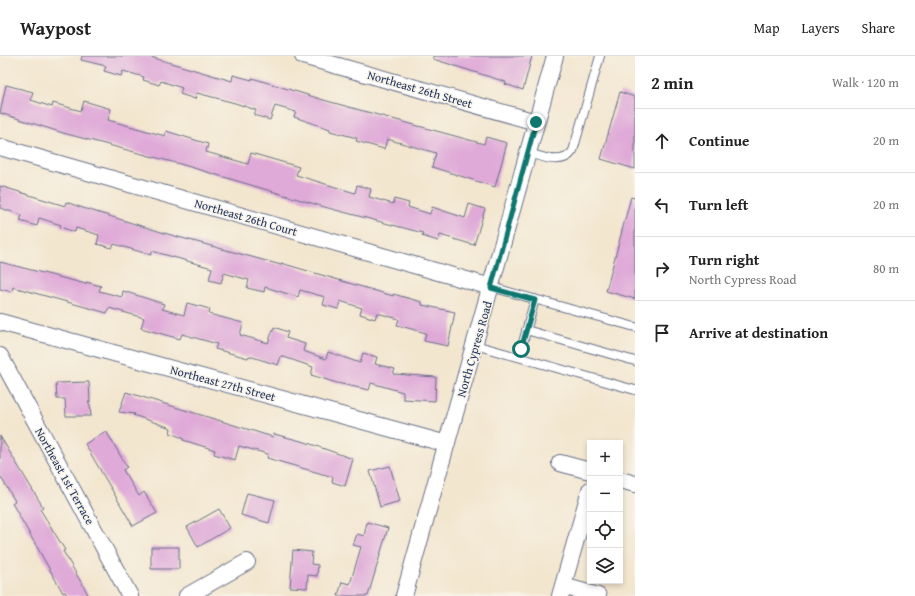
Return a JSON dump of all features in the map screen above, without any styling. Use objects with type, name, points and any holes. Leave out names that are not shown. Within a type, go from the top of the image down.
[{"type":"street","name":"Northeast 26th Street","points":[[303,56],[536,122]]},
{"type":"street","name":"North Cypress Road","points":[[404,596],[555,56]]},
{"type":"street","name":"Northeast 26th Court","points":[[0,146],[491,288]]},
{"type":"street","name":"Northeast 27th Street","points":[[0,322],[447,444]]},
{"type":"street","name":"Northeast 1st Terrace","points":[[0,356],[130,596]]},
{"type":"street","points":[[560,463],[587,470]]},
{"type":"street","points":[[623,481],[635,484]]},
{"type":"street","points":[[587,501],[562,591],[598,596]]},
{"type":"street","points":[[187,596],[247,562]]},
{"type":"lane","points":[[528,153],[560,160],[568,158],[573,151],[600,56]]},
{"type":"lane","points":[[491,288],[635,327]]},
{"type":"lane","points":[[519,357],[535,300]]},
{"type":"lane","points":[[526,330],[635,361]]},
{"type":"lane","points":[[475,345],[635,390]]},
{"type":"building","points":[[82,56],[147,56],[232,81],[233,75],[252,80],[252,78],[327,101],[484,144],[486,137],[507,143],[495,187],[432,167],[436,153],[387,139],[384,149],[356,141],[357,138],[330,131],[330,129],[294,117],[296,112],[275,106],[270,120],[254,115],[256,110],[235,103],[197,93],[195,99],[180,94],[182,88],[161,81],[159,85],[143,80],[144,77],[123,71],[121,76],[104,71],[106,66],[81,60]]},
{"type":"building","points":[[433,56],[532,56],[523,90],[505,84],[506,82],[433,59]]},
{"type":"building","points":[[6,85],[33,92],[31,100],[52,107],[53,103],[81,111],[84,101],[111,109],[108,120],[165,136],[166,131],[208,144],[206,152],[248,164],[251,153],[299,167],[296,175],[355,193],[357,185],[371,189],[369,197],[393,204],[394,199],[409,203],[408,207],[430,214],[432,207],[465,218],[469,204],[485,209],[474,245],[440,235],[438,241],[422,236],[423,233],[328,208],[180,164],[63,133],[0,113]]},
{"type":"building","points":[[620,92],[635,97],[635,169],[601,159]]},
{"type":"building","points":[[0,186],[65,206],[66,202],[171,235],[281,265],[281,263],[393,296],[393,294],[422,302],[422,305],[455,312],[448,346],[424,341],[426,333],[397,325],[399,319],[377,313],[375,319],[360,314],[362,308],[340,301],[338,309],[323,305],[325,297],[300,290],[298,297],[265,287],[264,292],[247,288],[249,280],[224,273],[221,283],[209,280],[212,268],[152,251],[151,255],[114,244],[112,248],[97,244],[99,235],[76,228],[75,232],[60,227],[61,225],[39,218],[37,226],[20,221],[22,215],[0,208]]},
{"type":"building","points":[[631,197],[635,198],[635,299],[606,291]]},
{"type":"building","points":[[0,262],[86,284],[86,282],[101,286],[99,291],[122,297],[123,291],[164,304],[162,309],[184,315],[187,303],[210,309],[209,314],[243,323],[240,335],[268,343],[274,327],[288,332],[286,338],[305,344],[303,351],[326,359],[328,352],[360,363],[363,353],[377,357],[375,364],[395,369],[393,374],[436,377],[435,401],[403,399],[403,392],[371,383],[369,390],[337,383],[311,375],[313,367],[281,356],[278,365],[249,356],[248,358],[215,349],[217,344],[182,334],[180,339],[155,332],[141,328],[144,318],[109,308],[107,313],[13,287],[12,292],[0,289]]},
{"type":"building","points":[[89,382],[90,402],[88,402],[90,405],[91,416],[66,416],[65,399],[57,399],[56,383]]},
{"type":"building","points":[[126,392],[273,437],[274,434],[305,442],[353,459],[345,486],[332,482],[333,477],[267,458],[268,454],[239,446],[235,460],[214,454],[215,450],[183,440],[183,438],[170,433],[171,428],[133,415],[135,414],[119,412]]},
{"type":"building","points":[[106,431],[127,467],[123,470],[139,496],[144,492],[157,513],[133,526],[85,444]]},
{"type":"building","points":[[0,436],[43,507],[40,509],[65,550],[63,551],[89,596],[68,596],[65,592],[63,593],[12,503],[15,501],[0,476]]},
{"type":"building","points":[[390,466],[400,501],[380,507],[370,471]]},
{"type":"building","points":[[247,493],[275,500],[269,523],[241,515]]},
{"type":"building","points":[[219,509],[230,528],[198,547],[187,527]]},
{"type":"building","points":[[367,522],[388,528],[368,596],[338,596],[342,582],[350,584],[361,547],[353,545],[357,534],[364,536]]},
{"type":"building","points":[[151,547],[179,547],[179,569],[151,569]]},
{"type":"building","points":[[293,550],[312,552],[311,564],[318,565],[317,576],[308,575],[307,588],[290,587]]},
{"type":"route","points":[[521,349],[535,300],[491,288],[536,122]]}]
